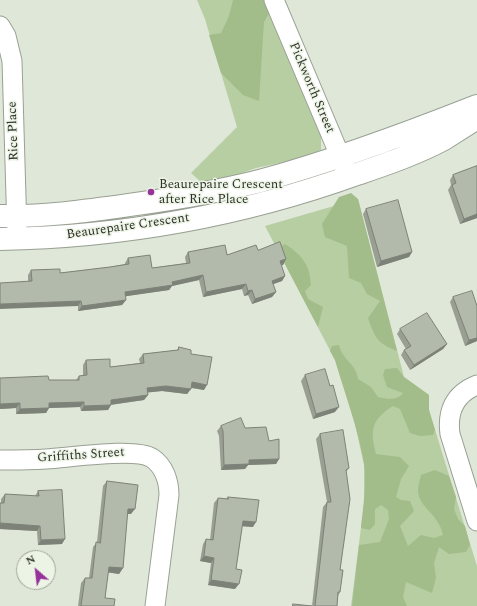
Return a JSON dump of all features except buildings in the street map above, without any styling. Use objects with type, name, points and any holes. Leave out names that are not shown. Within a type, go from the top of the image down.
[{"type":"street","name":"Pickworth Street","points":[[274,0],[349,177]]},
{"type":"street","name":"Rice Place","points":[[0,26],[6,36],[12,61],[8,238]]},
{"type":"street","name":"Beaurepaire Crescent","points":[[8,216],[101,209],[137,204],[185,197],[259,181],[340,156],[434,123],[477,106]]},
{"type":"street","name":"Beaurepaire Crescent","points":[[8,238],[126,229],[172,222],[265,202],[349,177],[399,159],[442,139],[477,118]]},
{"type":"street","points":[[477,386],[461,395],[452,406],[448,420],[450,434],[477,521]]},
{"type":"street","name":"Griffiths Street","points":[[0,460],[46,459],[129,453],[151,457],[166,475],[169,486],[155,606]]},
{"type":"green space","points":[[197,0],[267,0],[321,128],[321,150],[293,160],[256,168],[225,179],[201,182],[191,173],[237,127],[205,19]]},
{"type":"green space","points":[[233,0],[267,0],[271,10],[264,22],[259,101],[243,95],[221,73],[209,35],[221,33],[229,16]]},
{"type":"green space","points":[[351,193],[358,199],[397,351],[385,345],[375,335],[368,318],[380,301],[367,294],[361,283],[349,278],[347,246],[325,237],[322,224],[339,197]]},
{"type":"green space","points":[[358,199],[404,377],[429,395],[429,410],[477,566],[477,606],[351,606],[364,504],[364,465],[355,424],[335,360],[265,226]]},
{"type":"green space","points":[[285,244],[296,252],[307,266],[311,285],[305,291],[308,299],[323,307],[318,327],[277,249]]},
{"type":"green space","points":[[339,345],[343,354],[355,369],[358,379],[371,387],[378,397],[388,399],[395,398],[401,396],[403,393],[387,387],[383,375],[385,369],[397,368],[404,377],[429,395],[429,410],[435,430],[433,435],[420,436],[410,433],[400,409],[393,406],[376,421],[373,432],[376,454],[400,457],[409,466],[401,479],[396,497],[401,500],[410,501],[414,511],[400,526],[408,546],[421,535],[434,538],[443,535],[438,522],[419,497],[418,491],[421,475],[435,470],[449,476],[456,497],[454,509],[458,519],[465,526],[470,545],[466,552],[449,554],[439,547],[434,563],[436,578],[432,593],[406,582],[403,597],[407,606],[352,606],[359,545],[380,542],[389,519],[388,510],[381,505],[375,509],[375,524],[370,530],[361,528],[365,471],[351,411],[335,360],[330,351],[332,346]]},
{"type":"place","name":"Beaurepaire Crescent after Rice Place","points":[[151,192]]}]
